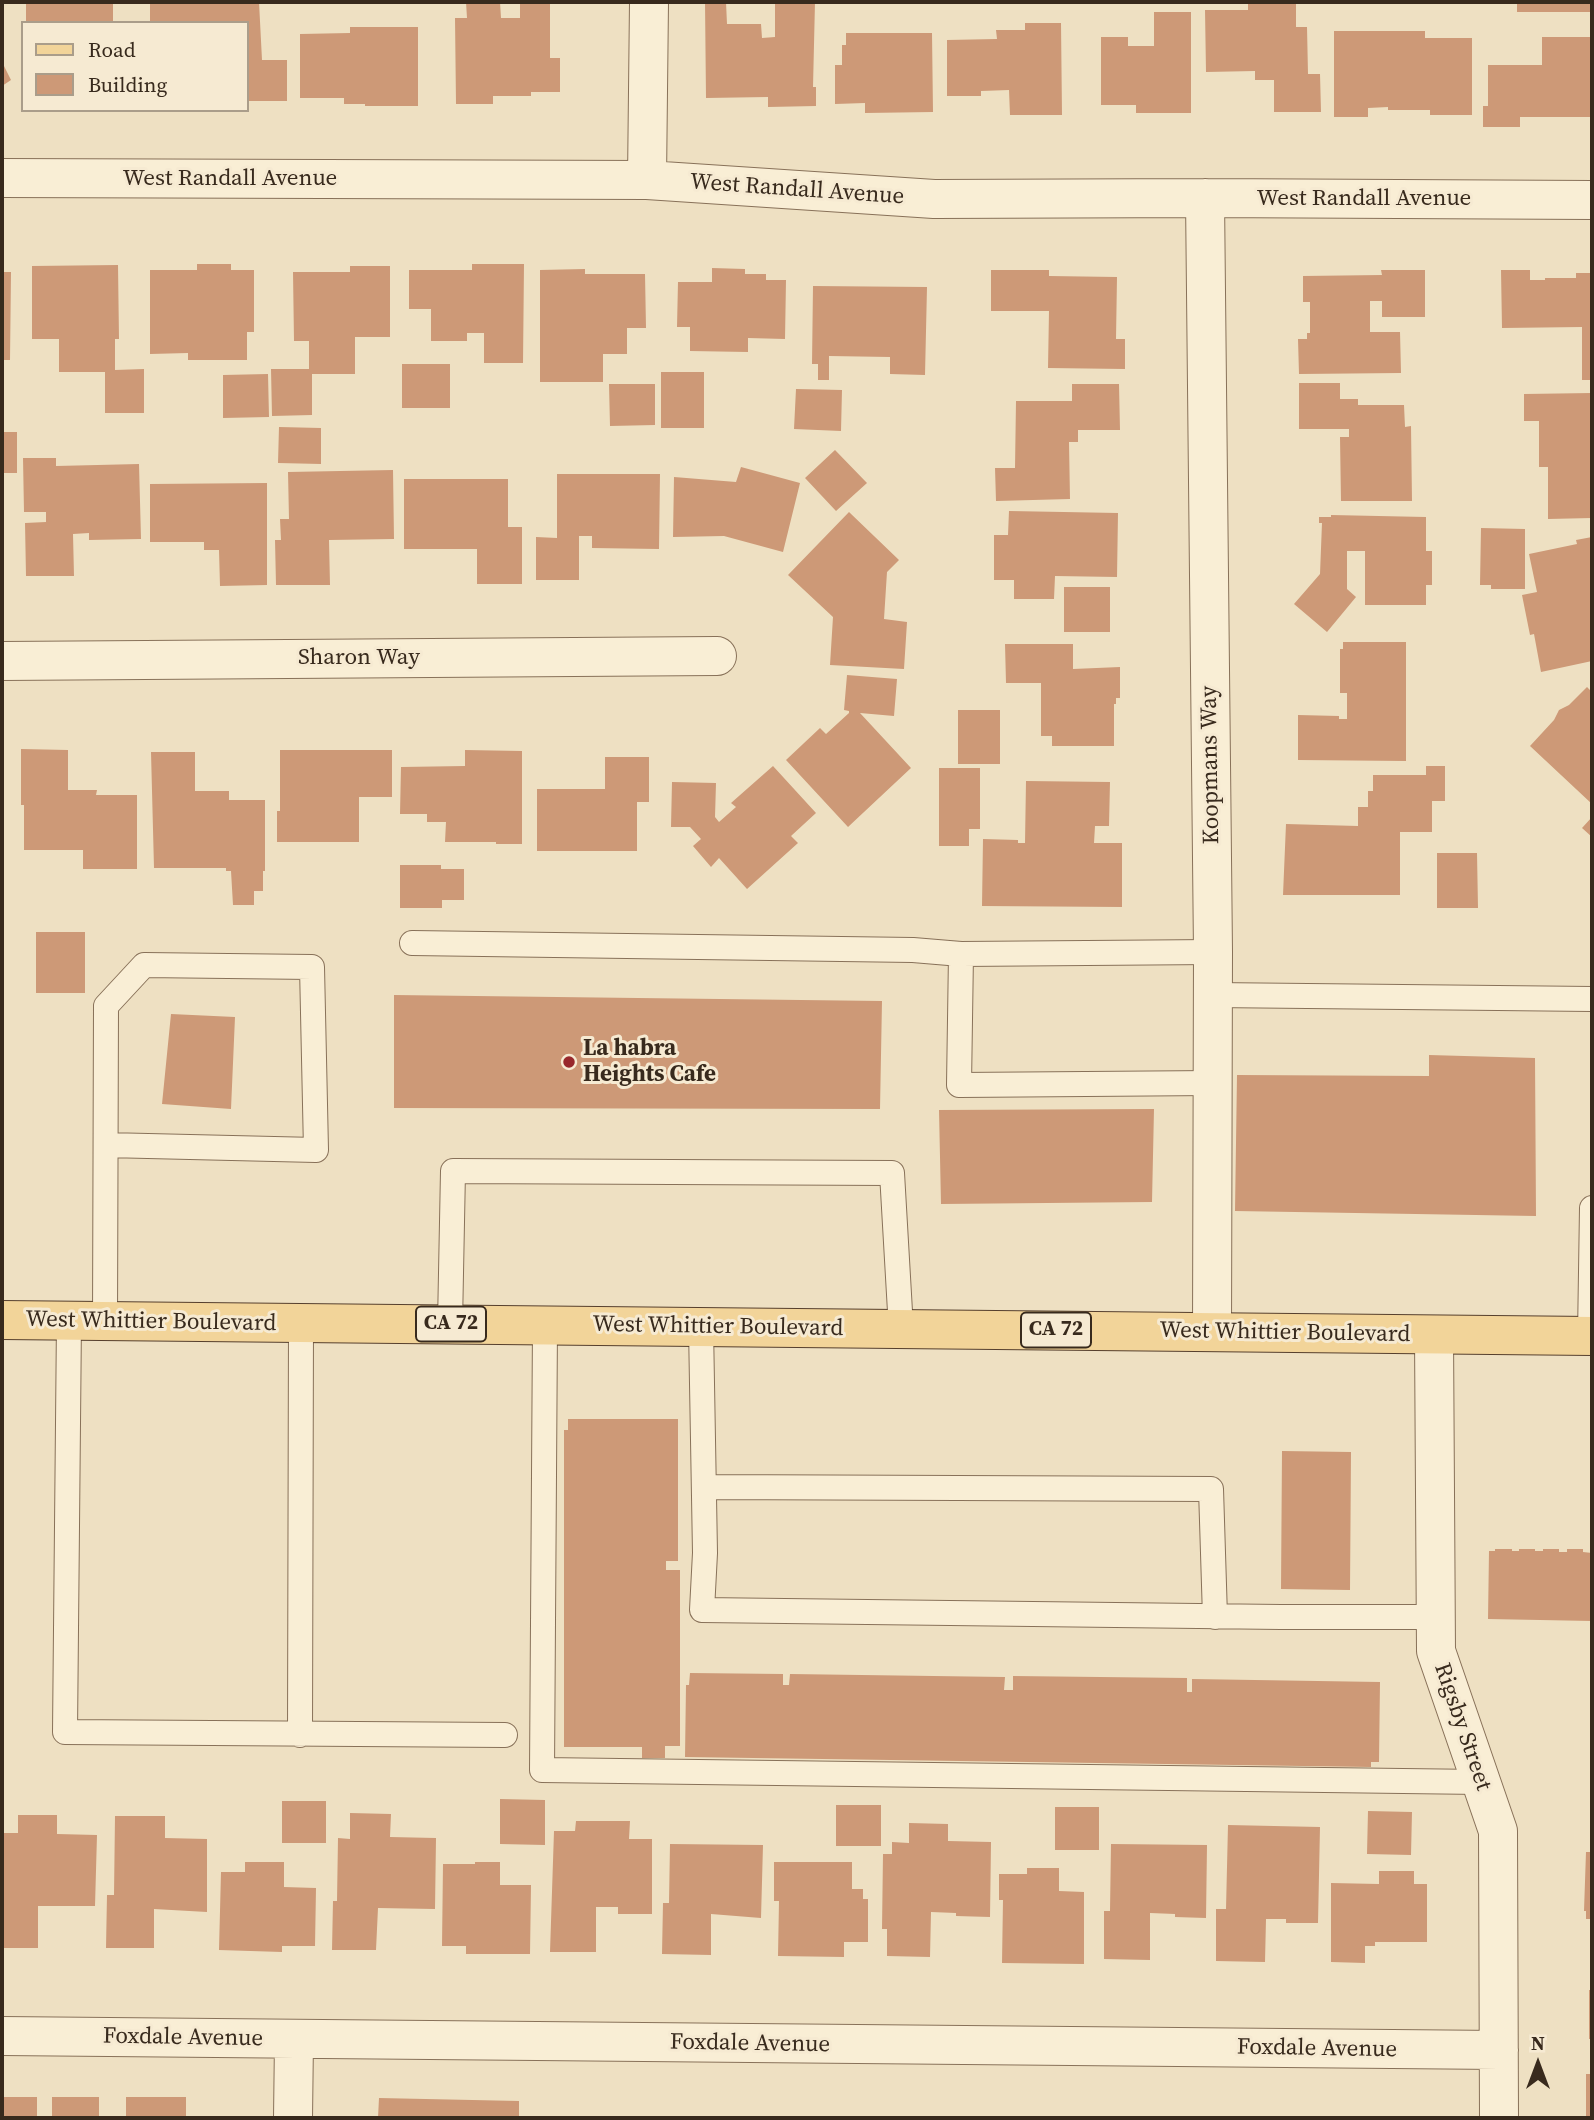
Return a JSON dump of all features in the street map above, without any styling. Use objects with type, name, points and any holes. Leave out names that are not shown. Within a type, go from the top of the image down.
[{"type":"main road","name":"West Whittier Boulevard","points":[[2,1320],[1434,1335]]},
{"type":"main road","name":"CA 72","points":[[1434,1335],[1591,1336]]},
{"type":"street","points":[[647,180],[649,2]]},
{"type":"street","name":"West Randall Avenue","points":[[2,178],[647,180],[934,199],[1592,200]]},
{"type":"street","name":"Koopmans Way","points":[[1205,198],[1213,953],[1212,1332]]},
{"type":"street","name":"Sharon Way","points":[[2,661],[717,656]]},
{"type":"street","name":"Rigsby Street","points":[[1434,1335],[1436,1651],[1499,1831],[1499,2118]]},
{"type":"street","name":"Foxdale Avenue","points":[[2,2036],[1499,2050]]},
{"type":"street","points":[[293,2118],[294,2040]]},
{"type":"lane","points":[[412,943],[913,950],[961,954],[1213,953]]},
{"type":"lane","points":[[961,954],[959,1085],[1213,1083]]},
{"type":"lane","points":[[106,1145],[316,1150],[312,967],[144,965],[106,1006],[106,1145],[87,1321],[65,1732],[505,1735]]},
{"type":"lane","points":[[1213,995],[1592,999]]},
{"type":"lane","points":[[450,1324],[453,1171],[892,1173],[901,1329]]},
{"type":"lane","points":[[1591,1336],[1592,1208]]},
{"type":"lane","points":[[300,1735],[301,1323]]},
{"type":"lane","points":[[545,1326],[541,1770],[1481,1782]]},
{"type":"lane","points":[[701,1327],[705,1553],[702,1611],[1436,1616]]},
{"type":"lane","points":[[704,1487],[1211,1489],[1215,1616]]},
{"type":"building","points":[[26,2],[113,2],[113,21],[26,21]]},
{"type":"building","points":[[150,2],[259,2],[262,60],[287,60],[287,101],[248,101],[248,21],[150,21]]},
{"type":"building","points":[[466,2],[500,2],[501,18],[520,18],[520,2],[550,2],[550,58],[560,58],[560,92],[531,92],[531,96],[493,96],[493,104],[456,104],[455,18],[467,18]]},
{"type":"building","points":[[705,2],[726,2],[727,24],[761,24],[762,38],[775,37],[775,2],[815,2],[813,87],[816,87],[816,106],[768,107],[768,97],[706,98]]},
{"type":"building","points":[[1248,2],[1296,2],[1296,27],[1307,27],[1308,74],[1320,74],[1321,112],[1274,112],[1274,80],[1255,80],[1255,71],[1206,72],[1205,10],[1248,10]]},
{"type":"building","points":[[1517,2],[1592,2],[1592,12],[1517,12]]},
{"type":"building","points":[[1154,12],[1191,12],[1191,113],[1136,113],[1136,105],[1101,105],[1101,37],[1128,37],[1128,46],[1154,46]]},
{"type":"building","points":[[1025,23],[1061,23],[1062,115],[1010,115],[1009,90],[981,91],[981,96],[947,96],[947,40],[997,39],[996,30],[1025,30]]},
{"type":"building","points":[[350,27],[418,27],[418,106],[365,106],[344,104],[344,98],[300,98],[300,34],[350,33]]},
{"type":"building","points":[[1334,31],[1425,31],[1425,38],[1472,38],[1472,115],[1430,115],[1430,110],[1388,110],[1388,107],[1368,108],[1368,117],[1334,117]]},
{"type":"building","points":[[846,33],[932,33],[933,112],[865,113],[865,103],[835,104],[835,65],[842,65],[842,45],[846,45]]},
{"type":"building","points":[[1542,37],[1592,37],[1592,117],[1520,117],[1520,127],[1483,127],[1483,106],[1488,106],[1488,65],[1542,65]]},
{"type":"building","points":[[2,62],[11,80],[2,86]]},
{"type":"building","points":[[197,264],[231,264],[231,270],[254,270],[254,332],[247,332],[247,360],[188,360],[188,353],[150,354],[150,270],[197,270]]},
{"type":"building","points":[[472,264],[524,264],[523,363],[484,363],[484,333],[467,333],[467,341],[431,341],[431,309],[409,309],[409,270],[472,270]]},
{"type":"building","points":[[118,265],[119,339],[115,339],[115,370],[144,369],[144,413],[105,413],[105,372],[59,372],[59,339],[32,339],[32,266]]},
{"type":"building","points":[[350,266],[390,266],[390,337],[355,337],[355,374],[312,374],[312,415],[272,416],[271,369],[309,369],[309,341],[294,341],[293,272],[350,272]]},
{"type":"building","points":[[712,268],[745,269],[745,274],[766,274],[766,280],[786,280],[785,339],[748,338],[748,352],[690,351],[690,327],[677,327],[678,282],[712,282]]},
{"type":"building","points":[[585,269],[585,274],[645,274],[646,328],[627,328],[627,354],[603,354],[603,382],[540,382],[540,270]]},
{"type":"building","points":[[991,270],[1049,270],[1049,276],[1117,277],[1116,339],[1125,339],[1125,369],[1048,368],[1049,311],[991,311]]},
{"type":"building","points":[[1381,270],[1425,270],[1425,317],[1382,317],[1382,301],[1370,301],[1370,332],[1400,332],[1401,373],[1299,374],[1298,339],[1307,339],[1307,333],[1310,333],[1310,302],[1303,302],[1303,276],[1382,275]]},
{"type":"building","points":[[1501,270],[1530,270],[1530,280],[1576,278],[1576,273],[1592,273],[1592,380],[1582,380],[1582,327],[1502,328]]},
{"type":"building","points":[[2,272],[11,272],[10,360],[2,360]]},
{"type":"building","points":[[813,286],[927,287],[925,375],[890,374],[890,357],[829,356],[829,380],[818,380],[818,364],[812,364]]},
{"type":"building","points":[[402,364],[450,364],[450,408],[402,408]]},
{"type":"building","points":[[661,372],[704,372],[704,428],[661,428]]},
{"type":"building","points":[[268,374],[269,417],[223,418],[223,375]]},
{"type":"building","points":[[1299,383],[1340,383],[1340,399],[1358,399],[1358,405],[1404,405],[1405,427],[1411,426],[1412,501],[1341,501],[1340,437],[1349,437],[1349,429],[1299,429]]},
{"type":"building","points":[[609,384],[655,384],[655,425],[610,426]]},
{"type":"building","points":[[1072,384],[1119,384],[1120,430],[1078,430],[1078,442],[1069,442],[1070,499],[996,501],[995,468],[1015,468],[1016,401],[1072,401]]},
{"type":"building","points":[[796,389],[842,390],[841,431],[794,429]]},
{"type":"building","points":[[1592,393],[1592,518],[1548,519],[1548,467],[1539,467],[1539,421],[1524,421],[1524,394]]},
{"type":"building","points":[[279,427],[321,428],[321,464],[278,463]]},
{"type":"building","points":[[2,432],[17,432],[17,473],[2,473]]},
{"type":"building","points":[[835,450],[867,483],[836,511],[805,478]]},
{"type":"building","points":[[23,458],[56,458],[56,466],[139,464],[141,539],[89,540],[89,533],[73,534],[74,576],[26,576],[25,523],[46,522],[46,512],[24,512]]},
{"type":"building","points":[[741,467],[800,483],[783,552],[724,536],[673,537],[674,477],[736,482]]},
{"type":"building","points":[[393,470],[394,539],[329,540],[330,585],[276,585],[275,540],[281,540],[280,519],[289,519],[288,472]]},
{"type":"building","points":[[557,474],[660,474],[659,549],[592,548],[592,536],[579,536],[579,580],[536,580],[536,537],[557,538]]},
{"type":"building","points":[[404,479],[508,479],[508,527],[522,527],[522,584],[477,584],[477,549],[404,549]]},
{"type":"building","points":[[267,483],[267,585],[220,586],[219,550],[204,550],[204,542],[150,542],[150,484]]},
{"type":"building","points":[[1009,511],[1118,513],[1117,577],[1055,576],[1054,599],[1014,599],[1014,580],[994,580],[994,535],[1008,535]]},
{"type":"building","points":[[849,512],[899,560],[887,572],[884,619],[907,622],[904,669],[830,665],[833,617],[788,575]]},
{"type":"building","points":[[1319,517],[1426,517],[1426,551],[1432,551],[1432,585],[1426,585],[1426,605],[1365,605],[1365,551],[1347,551],[1347,589],[1356,597],[1327,632],[1294,604],[1320,574],[1322,523],[1319,523]]},
{"type":"building","points":[[1481,528],[1525,529],[1525,589],[1491,589],[1491,585],[1480,585]]},
{"type":"building","points":[[1592,537],[1592,661],[1541,672],[1534,634],[1530,635],[1522,595],[1537,592],[1529,554],[1577,544],[1576,540]]},
{"type":"building","points":[[1064,587],[1110,587],[1110,632],[1064,632]]},
{"type":"building","points":[[1343,642],[1406,642],[1406,761],[1298,760],[1298,715],[1339,716],[1339,719],[1347,719],[1347,693],[1340,693],[1340,649],[1343,649]]},
{"type":"building","points":[[1005,644],[1073,644],[1073,669],[1120,667],[1120,698],[1116,698],[1114,704],[1114,746],[1052,746],[1052,736],[1041,736],[1041,683],[1006,683]]},
{"type":"building","points":[[847,675],[897,679],[894,716],[860,713],[911,768],[848,827],[786,760],[820,728],[826,734],[849,713],[844,710]]},
{"type":"building","points":[[1587,687],[1592,692],[1592,804],[1530,746],[1554,720],[1559,710],[1569,705]]},
{"type":"building","points":[[958,710],[1000,710],[1000,764],[958,764]]},
{"type":"building","points":[[21,749],[68,750],[68,790],[97,790],[96,795],[137,795],[137,869],[83,869],[83,850],[24,850]]},
{"type":"building","points":[[280,750],[392,750],[392,797],[359,797],[359,842],[277,842]]},
{"type":"building","points":[[465,750],[522,751],[522,844],[445,842],[446,822],[427,822],[427,814],[400,814],[401,767],[465,766]]},
{"type":"building","points":[[151,752],[195,752],[195,791],[229,791],[229,800],[265,800],[263,891],[254,891],[254,905],[233,905],[231,871],[226,871],[226,868],[154,868]]},
{"type":"building","points":[[605,757],[649,757],[649,802],[637,802],[637,851],[537,851],[537,789],[605,789]]},
{"type":"building","points":[[773,766],[816,813],[791,836],[798,843],[747,889],[719,858],[711,867],[693,846],[701,839],[690,827],[671,827],[672,782],[716,783],[715,817],[719,822],[736,807],[731,803]]},
{"type":"building","points":[[1426,766],[1445,766],[1445,801],[1432,801],[1432,832],[1400,832],[1400,895],[1283,895],[1286,824],[1358,826],[1358,807],[1368,807],[1368,791],[1373,791],[1373,775],[1426,775]]},
{"type":"building","points":[[939,768],[980,768],[980,829],[969,829],[969,846],[939,846]]},
{"type":"building","points":[[1026,781],[1110,782],[1109,826],[1095,826],[1094,843],[1122,843],[1122,907],[982,906],[983,839],[1018,840],[1018,843],[1025,843]]},
{"type":"building","points":[[1592,817],[1592,837],[1582,828]]},
{"type":"building","points":[[1437,853],[1477,853],[1478,908],[1437,908]]},
{"type":"building","points":[[400,865],[441,865],[441,869],[464,869],[464,900],[442,900],[442,908],[400,908]]},
{"type":"building","points":[[36,932],[85,932],[85,993],[36,993]]},
{"type":"building","points":[[394,995],[882,1001],[880,1109],[394,1108]]},
{"type":"building","points":[[171,1014],[235,1017],[231,1109],[162,1104]]},
{"type":"building","points":[[1429,1055],[1535,1058],[1536,1216],[1235,1211],[1237,1075],[1429,1076]]},
{"type":"building","points":[[1154,1109],[1152,1202],[941,1204],[939,1110]]},
{"type":"building","points":[[568,1419],[678,1419],[678,1561],[666,1561],[666,1570],[680,1570],[680,1746],[665,1746],[665,1758],[642,1758],[642,1747],[564,1747],[564,1430],[568,1430]]},
{"type":"building","points":[[1282,1451],[1351,1452],[1350,1590],[1281,1589]]},
{"type":"building","points":[[1559,1549],[1559,1552],[1567,1552],[1567,1549],[1583,1549],[1583,1552],[1592,1553],[1592,1621],[1488,1619],[1489,1551]]},
{"type":"building","points":[[690,1673],[783,1674],[783,1685],[789,1685],[790,1674],[1005,1677],[1004,1690],[1013,1690],[1013,1676],[1187,1678],[1187,1692],[1192,1692],[1192,1679],[1380,1682],[1379,1762],[1371,1762],[1371,1767],[685,1757],[686,1685],[689,1685]]},
{"type":"building","points":[[500,1799],[545,1800],[545,1845],[500,1844]]},
{"type":"building","points":[[282,1801],[326,1801],[326,1843],[282,1843]]},
{"type":"building","points":[[836,1805],[881,1805],[881,1846],[836,1846]]},
{"type":"building","points":[[1055,1807],[1099,1807],[1099,1850],[1055,1850]]},
{"type":"building","points":[[1368,1811],[1412,1812],[1411,1855],[1367,1854]]},
{"type":"building","points":[[350,1813],[391,1814],[390,1837],[436,1838],[435,1909],[378,1908],[376,1950],[332,1950],[333,1901],[337,1901],[338,1838],[350,1839]]},
{"type":"building","points":[[18,1815],[57,1815],[57,1834],[97,1835],[95,1906],[38,1906],[38,1948],[2,1948],[2,1833],[18,1833]]},
{"type":"building","points":[[115,1816],[165,1816],[165,1838],[207,1839],[207,1912],[154,1909],[154,1948],[106,1948],[107,1895],[114,1895]]},
{"type":"building","points":[[576,1821],[630,1821],[629,1839],[652,1839],[652,1914],[618,1914],[618,1907],[596,1907],[596,1952],[550,1952],[554,1831],[575,1831]]},
{"type":"building","points":[[909,1823],[948,1824],[948,1841],[991,1842],[990,1917],[931,1912],[930,1957],[887,1956],[887,1929],[882,1929],[883,1854],[892,1854],[892,1842],[909,1843]]},
{"type":"building","points":[[1228,1825],[1320,1827],[1318,1923],[1286,1923],[1286,1919],[1266,1919],[1265,1962],[1216,1961],[1216,1909],[1226,1909]]},
{"type":"building","points":[[670,1844],[763,1845],[761,1918],[711,1914],[711,1955],[662,1954],[663,1903],[669,1903]]},
{"type":"building","points":[[1111,1844],[1207,1845],[1206,1918],[1150,1913],[1150,1960],[1104,1959],[1104,1911],[1110,1911]]},
{"type":"building","points":[[1586,1852],[1592,1852],[1592,1919],[1586,1919],[1584,1911]]},
{"type":"building","points":[[245,1862],[284,1862],[284,1887],[316,1888],[315,1946],[282,1946],[282,1952],[219,1950],[221,1872],[245,1872]]},
{"type":"building","points":[[500,1862],[500,1885],[531,1885],[530,1954],[466,1954],[466,1946],[442,1946],[443,1864]]},
{"type":"building","points":[[774,1862],[852,1862],[852,1889],[863,1889],[863,1899],[868,1899],[868,1942],[844,1942],[844,1957],[778,1956],[779,1901],[774,1901]]},
{"type":"building","points":[[1027,1868],[1059,1868],[1059,1891],[1084,1892],[1084,1964],[1002,1963],[1003,1900],[999,1900],[999,1874],[1027,1874]]},
{"type":"building","points":[[1379,1871],[1414,1871],[1414,1884],[1427,1884],[1427,1942],[1375,1942],[1375,1946],[1365,1946],[1365,1963],[1331,1962],[1331,1883],[1379,1884]]},
{"type":"building","points":[[1589,1990],[1592,1990],[1592,2039],[1589,2039]]},
{"type":"building","points":[[1586,2074],[1592,2074],[1592,2118],[1586,2118]]},
{"type":"building","points":[[2,2097],[37,2097],[37,2118],[2,2118]]},
{"type":"building","points":[[52,2097],[99,2097],[99,2118],[52,2118]]},
{"type":"building","points":[[126,2097],[186,2097],[186,2118],[126,2118]]},
{"type":"building","points":[[379,2098],[519,2101],[519,2118],[378,2118]]},
{"type":"place","name":"La habra Heights Cafe","points":[[569,1062]]}]
